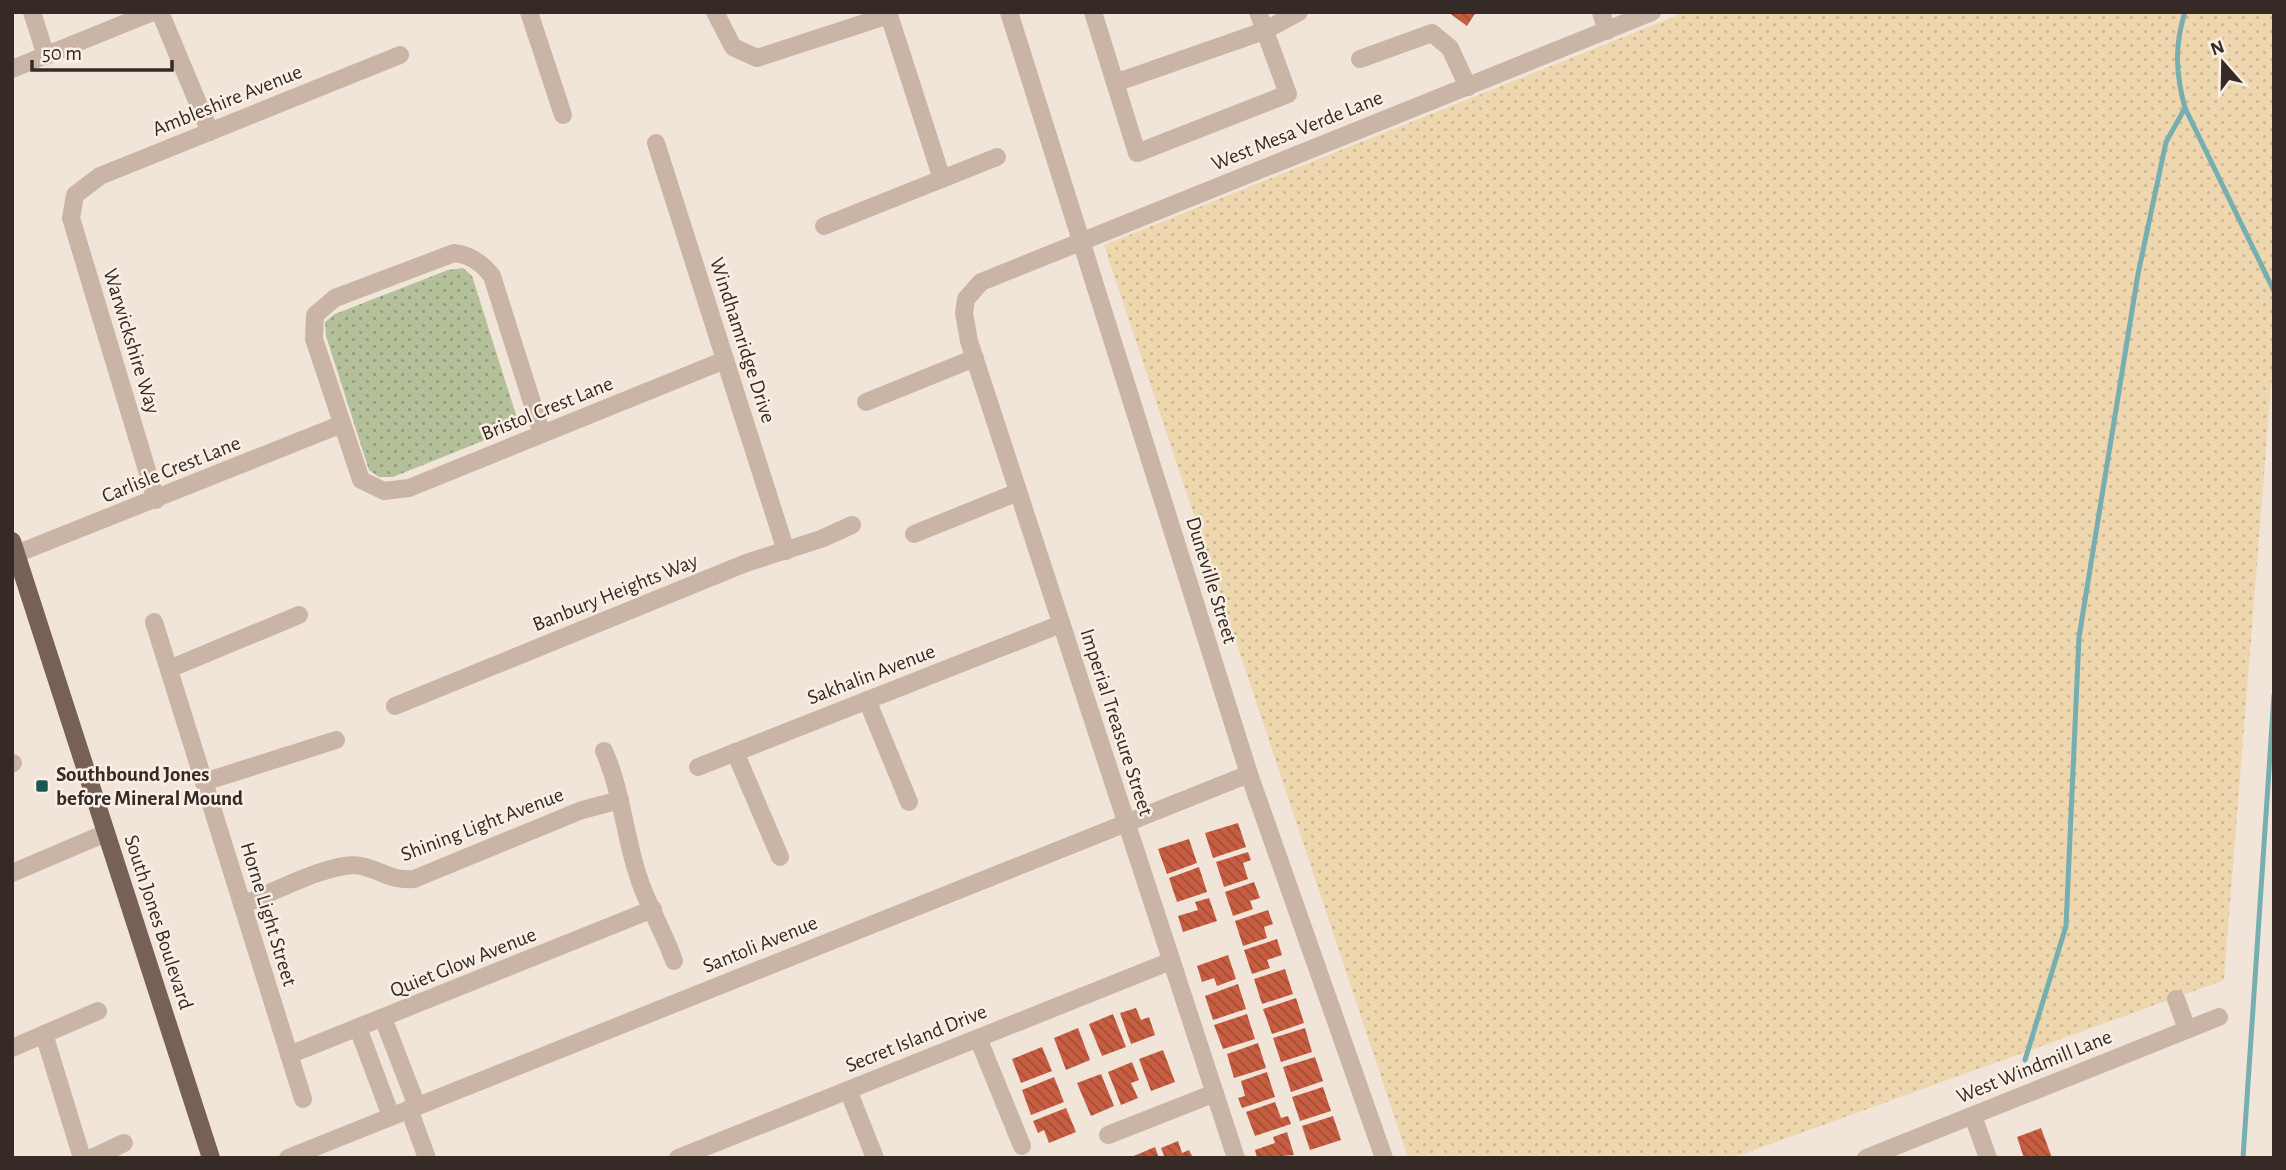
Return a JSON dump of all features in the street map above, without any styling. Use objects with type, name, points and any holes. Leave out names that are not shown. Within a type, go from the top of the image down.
[{"type":"main road","name":"South Jones Boulevard","points":[[14,548],[211,1158]]},
{"type":"street","points":[[32,12],[46,56]]},
{"type":"street","points":[[12,69],[153,12]]},
{"type":"street","points":[[160,12],[210,132]]},
{"type":"street","points":[[529,12],[563,115]]},
{"type":"street","points":[[715,12],[733,47],[757,58],[888,14],[942,179]]},
{"type":"street","name":"Duneville Street","points":[[1009,12],[1248,774],[1384,1158]]},
{"type":"street","points":[[1093,12],[1137,153],[1287,94],[1258,12]]},
{"type":"street","points":[[1115,83],[1264,31],[1299,12]]},
{"type":"street","points":[[1601,12],[1607,31]]},
{"type":"street","name":"West Mesa Verde Lane","points":[[966,299],[981,282],[1652,12]]},
{"type":"street","points":[[1360,59],[1432,33],[1450,48],[1468,87]]},
{"type":"street","name":"Ambleshire Avenue","points":[[75,195],[100,176],[400,55]]},
{"type":"street","name":"Windhamridge Drive","points":[[656,143],[786,551]]},
{"type":"street","points":[[824,226],[997,157]]},
{"type":"street","name":"Warwickshire Way","points":[[75,195],[71,218],[156,500]]},
{"type":"street","points":[[342,424],[314,339],[315,315],[335,298],[454,253],[466,254],[483,265],[492,276],[542,434]]},
{"type":"street","name":"Imperial Treasure Street","points":[[966,299],[964,323],[975,358],[1236,1158]]},
{"type":"street","points":[[866,402],[975,358]]},
{"type":"street","name":"Bristol Crest Lane","points":[[342,424],[361,480],[384,491],[409,488],[725,360]]},
{"type":"street","name":"Carlisle Crest Lane","points":[[14,548],[156,500],[342,424]]},
{"type":"street","points":[[914,534],[1018,492]]},
{"type":"street","name":"Banbury Heights Way","points":[[395,706],[747,563],[852,525]]},
{"type":"street","points":[[169,669],[299,615]]},
{"type":"street","name":"Horne Light Street","points":[[154,622],[303,1099]]},
{"type":"street","name":"Sakhalin Avenue","points":[[698,767],[1061,624]]},
{"type":"street","points":[[867,700],[908,802]]},
{"type":"street","points":[[204,782],[336,740]]},
{"type":"street","points":[[604,751],[620,800],[643,891],[674,961]]},
{"type":"street","points":[[736,752],[780,858]]},
{"type":"street","name":"Santoli Avenue","points":[[288,1158],[1248,774]]},
{"type":"street","name":"Shining Light Avenue","points":[[242,905],[327,871],[348,867],[361,866],[382,876],[402,880],[414,879],[582,810],[620,800]]},
{"type":"street","points":[[12,873],[106,832]]},
{"type":"street","name":"Quiet Glow Avenue","points":[[289,1055],[653,909]]},
{"type":"street","name":"Secret Island Drive","points":[[678,1158],[1171,961]]},
{"type":"street","points":[[2176,999],[2187,1030]]},
{"type":"street","points":[[12,1048],[98,1011]]},
{"type":"street","name":"West Windmill Lane","points":[[1866,1158],[2219,1017]]},
{"type":"street","points":[[383,1018],[399,1059],[427,1158]]},
{"type":"street","points":[[358,1028],[391,1116]]},
{"type":"street","points":[[44,1034],[82,1158]]},
{"type":"street","points":[[978,1038],[1022,1146]]},
{"type":"street","points":[[373,1070],[399,1059]]},
{"type":"street","points":[[848,1090],[875,1158]]},
{"type":"street","points":[[1108,1135],[1215,1093]]},
{"type":"street","points":[[1973,1116],[1988,1158]]},
{"type":"street","points":[[722,1140],[728,1158]]},
{"type":"street","points":[[92,1158],[124,1143]]},
{"type":"sand","points":[[1686,12],[2274,12],[2274,349],[2224,980],[1732,1158],[1408,1158],[1104,245]]},
{"type":"green space","points":[[463,268],[472,276],[517,418],[510,430],[393,477],[379,477],[369,470],[326,336],[325,322],[335,314],[448,270]]},
{"type":"building","points":[[1448,12],[1476,12],[1467,26]]},
{"type":"building","points":[[1238,823],[1246,847],[1213,858],[1205,833]]},
{"type":"building","points":[[1189,839],[1197,863],[1167,874],[1158,849]]},
{"type":"building","points":[[1248,852],[1251,860],[1243,863],[1248,879],[1224,887],[1216,862]]},
{"type":"building","points":[[1199,867],[1207,892],[1177,902],[1169,878]]},
{"type":"building","points":[[1254,882],[1260,898],[1250,901],[1253,909],[1233,916],[1225,892]]},
{"type":"building","points":[[1209,898],[1217,921],[1183,932],[1178,916],[1198,910],[1195,902]]},
{"type":"building","points":[[1268,910],[1273,924],[1264,927],[1267,938],[1243,946],[1235,921]]},
{"type":"building","points":[[1277,939],[1282,955],[1267,960],[1270,968],[1252,974],[1244,950]]},
{"type":"building","points":[[1228,955],[1236,979],[1217,986],[1214,978],[1202,982],[1197,966]]},
{"type":"building","points":[[1285,969],[1293,994],[1262,1004],[1254,979]]},
{"type":"building","points":[[1238,984],[1246,1009],[1213,1020],[1205,996]]},
{"type":"building","points":[[1296,998],[1304,1023],[1272,1034],[1263,1009]]},
{"type":"building","points":[[1136,1008],[1141,1020],[1149,1017],[1155,1035],[1131,1044],[1120,1013]]},
{"type":"building","points":[[1113,1014],[1126,1047],[1102,1056],[1089,1024]]},
{"type":"building","points":[[1247,1014],[1255,1039],[1223,1049],[1214,1025]]},
{"type":"building","points":[[1078,1028],[1090,1060],[1066,1070],[1054,1038]]},
{"type":"building","points":[[1305,1028],[1312,1052],[1281,1062],[1273,1038]]},
{"type":"building","points":[[1258,1043],[1266,1068],[1234,1078],[1227,1054]]},
{"type":"building","points":[[1042,1047],[1052,1071],[1021,1083],[1012,1059]]},
{"type":"building","points":[[1163,1050],[1175,1082],[1151,1091],[1139,1059]]},
{"type":"building","points":[[1315,1057],[1323,1081],[1291,1092],[1283,1067]]},
{"type":"building","points":[[1132,1062],[1139,1080],[1131,1083],[1138,1098],[1121,1105],[1108,1072]]},
{"type":"building","points":[[1267,1072],[1275,1097],[1242,1108],[1238,1098],[1245,1096],[1241,1081]]},
{"type":"building","points":[[1101,1074],[1114,1106],[1091,1116],[1077,1083]]},
{"type":"building","points":[[1054,1077],[1064,1102],[1031,1115],[1022,1090]]},
{"type":"building","points":[[1323,1087],[1331,1111],[1300,1121],[1292,1097]]},
{"type":"building","points":[[1275,1102],[1281,1118],[1288,1116],[1291,1124],[1255,1136],[1246,1112]]},
{"type":"building","points":[[1066,1108],[1076,1132],[1049,1143],[1044,1130],[1038,1133],[1033,1121]]},
{"type":"building","points":[[1333,1116],[1341,1140],[1310,1150],[1302,1126]]},
{"type":"building","points":[[2041,1128],[2052,1158],[2024,1158],[2017,1137]]},
{"type":"building","points":[[1287,1132],[1294,1155],[1257,1158],[1255,1150],[1275,1143],[1273,1137]]},
{"type":"building","points":[[1178,1141],[1182,1153],[1189,1150],[1193,1158],[1165,1158],[1161,1148]]},
{"type":"building","points":[[1155,1147],[1159,1158],[1129,1158]]},
{"type":"waterway","points":[[2185,12],[2179,37],[2178,60],[2185,108],[2274,291]]},
{"type":"waterway","points":[[2025,1060],[2066,926],[2079,637],[2138,274],[2166,142],[2185,108]]},
{"type":"waterway","points":[[2243,1158],[2274,695]]},
{"type":"place","name":"Southbound Jones before Mineral Mound","points":[[42,786]]}]
